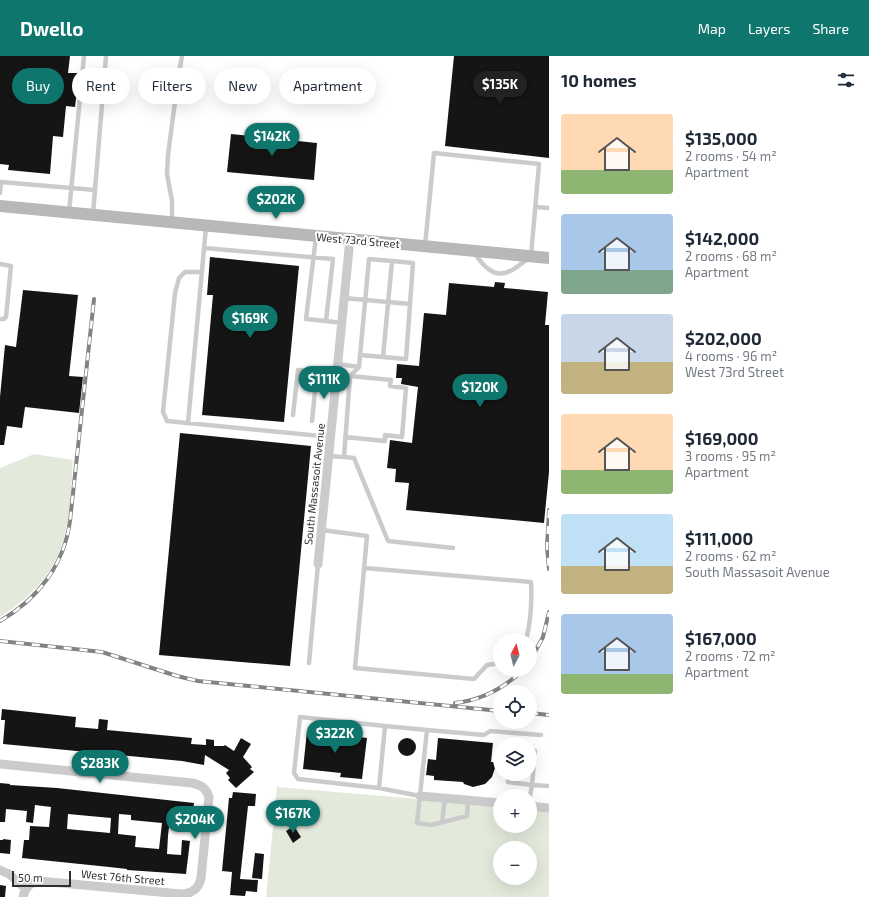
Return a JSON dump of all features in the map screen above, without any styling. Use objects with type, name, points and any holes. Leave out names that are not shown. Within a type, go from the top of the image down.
[{"type":"street","name":"West 73rd Street","points":[[0,206],[549,258]]},
{"type":"street","name":"South Massasoit Avenue","points":[[318,564],[338,374],[350,239]]},
{"type":"street","name":"West 76th Street","points":[[0,764],[192,783],[202,787],[208,792],[209,803],[201,878],[196,890],[188,894],[181,894],[42,881],[32,883],[24,893]]},
{"type":"street","points":[[420,796],[493,802]]},
{"type":"street","points":[[537,807],[549,808]]},
{"type":"street","points":[[0,870],[8,874],[24,893]]},
{"type":"lane","points":[[69,212],[84,56]]},
{"type":"lane","points":[[93,214],[106,56]]},
{"type":"lane","points":[[172,222],[172,201],[167,174],[167,161],[182,56]]},
{"type":"lane","points":[[425,246],[434,153],[539,164],[532,256],[510,272],[496,273],[489,271],[473,251]]},
{"type":"lane","points":[[0,193],[1,182],[94,190]]},
{"type":"lane","points":[[536,207],[549,208]]},
{"type":"lane","points":[[188,423],[206,225]]},
{"type":"lane","points":[[316,236],[306,320],[342,323]]},
{"type":"lane","points":[[204,248],[333,259],[326,321]]},
{"type":"lane","points":[[344,457],[350,376],[359,367],[360,355],[365,300],[369,258],[413,263],[406,359],[360,355]]},
{"type":"lane","points":[[383,357],[392,261]]},
{"type":"lane","points":[[0,264],[11,266],[6,317],[4,319],[0,319]]},
{"type":"lane","points":[[202,272],[185,272],[179,278],[175,293],[163,412],[167,421],[331,437]]},
{"type":"lane","points":[[344,298],[410,304]]},
{"type":"lane","points":[[338,364],[359,367]]},
{"type":"lane","points":[[293,415],[298,370],[338,374]]},
{"type":"lane","points":[[312,421],[317,372]]},
{"type":"lane","points":[[345,437],[385,440],[385,435],[402,436],[405,408],[406,388],[390,386],[390,380],[350,376]]},
{"type":"lane","points":[[329,456],[354,458],[388,541],[453,548]]},
{"type":"lane","points":[[322,530],[367,536],[355,668],[474,679],[487,665],[493,664]]},
{"type":"lane","points":[[309,663],[318,564]]},
{"type":"lane","points":[[364,568],[531,582],[532,597],[528,633]]},
{"type":"lane","points":[[420,796],[379,788],[298,779],[294,773],[300,717],[484,735],[490,731],[541,735]]},
{"type":"lane","points":[[379,788],[385,726]]},
{"type":"lane","points":[[427,730],[417,823],[431,825],[466,816],[468,800]]},
{"type":"lane","points":[[508,781],[549,786]]},
{"type":"lane","points":[[531,789],[532,781]]},
{"type":"lane","points":[[442,822],[445,798]]},
{"type":"shaded area","points":[[34,454],[73,460],[68,521],[62,545],[50,570],[33,591],[0,617],[0,468]]},
{"type":"shaded area","points":[[277,787],[493,805],[493,833],[537,833],[537,810],[549,811],[549,897],[266,897]]},
{"type":"building","points":[[0,56],[70,56],[68,73],[72,73],[72,104],[75,104],[75,107],[66,106],[63,137],[53,136],[50,174],[8,170],[9,165],[0,164]]},
{"type":"building","points":[[454,56],[549,56],[549,158],[445,146]]},
{"type":"building","points":[[231,134],[317,143],[314,180],[227,172]]},
{"type":"building","points":[[210,257],[299,266],[284,422],[202,415],[213,295],[207,295]]},
{"type":"building","points":[[495,282],[505,283],[504,288],[548,292],[545,325],[549,325],[549,472],[544,523],[406,510],[409,483],[395,482],[396,469],[387,468],[390,440],[412,443],[418,387],[401,384],[402,378],[396,378],[397,364],[419,366],[424,313],[446,315],[449,283],[494,287]]},
{"type":"building","points":[[23,290],[78,295],[69,376],[83,377],[79,413],[25,407],[22,428],[7,426],[4,445],[0,445],[0,397],[5,345],[16,347]]},
{"type":"building","points":[[180,433],[311,446],[290,666],[159,655]]},
{"type":"building","points":[[2,709],[76,717],[75,727],[98,729],[99,719],[108,720],[107,730],[192,738],[191,744],[206,745],[206,739],[214,740],[214,746],[225,745],[234,751],[241,738],[251,744],[243,757],[252,767],[250,769],[254,772],[236,788],[228,780],[230,778],[226,773],[229,770],[205,755],[204,765],[182,761],[3,744],[5,720],[1,720]]},
{"type":"building","points":[[307,731],[367,738],[362,779],[340,777],[341,773],[303,769]]},
{"type":"building","points":[[403,738],[411,738],[416,743],[414,754],[411,756],[403,756],[398,751],[398,743]]},
{"type":"building","points":[[438,738],[493,743],[491,762],[493,762],[493,774],[485,784],[473,787],[464,784],[463,782],[434,780],[434,776],[426,775],[428,759],[436,760]]},
{"type":"building","points":[[0,783],[194,803],[190,829],[169,827],[167,854],[181,855],[182,840],[190,841],[186,874],[127,870],[22,858],[24,840],[29,840],[30,826],[49,827],[51,807],[35,805],[33,823],[26,822],[27,811],[6,809],[5,822],[0,822]],"holes":[[[68,814],[111,818],[110,833],[67,829]],[[119,814],[131,815],[131,820],[162,823],[159,849],[135,847],[136,836],[118,834]]]},
{"type":"building","points":[[233,792],[256,794],[255,806],[248,806],[240,879],[258,880],[257,892],[246,891],[245,896],[230,895],[232,872],[222,871],[229,798],[232,798]]},
{"type":"building","points":[[294,826],[301,837],[293,843],[286,831]]},
{"type":"building","points":[[0,840],[11,840],[10,854],[0,853]]},
{"type":"building","points":[[255,853],[264,854],[262,879],[252,878]]},
{"type":"building","points":[[0,885],[6,886],[5,897],[0,897]]},
{"type":"railway","points":[[0,621],[26,602],[47,579],[62,552],[67,537],[94,299]]},
{"type":"railway","points":[[549,510],[547,547],[549,569]]},
{"type":"railway","points":[[537,648],[543,637],[549,612]]},
{"type":"railway","points":[[0,641],[102,652],[177,676],[198,681],[493,710]]},
{"type":"railway","points":[[455,703],[465,702],[483,696],[500,688],[515,677]]},
{"type":"railway","points":[[537,714],[549,715]]}]
